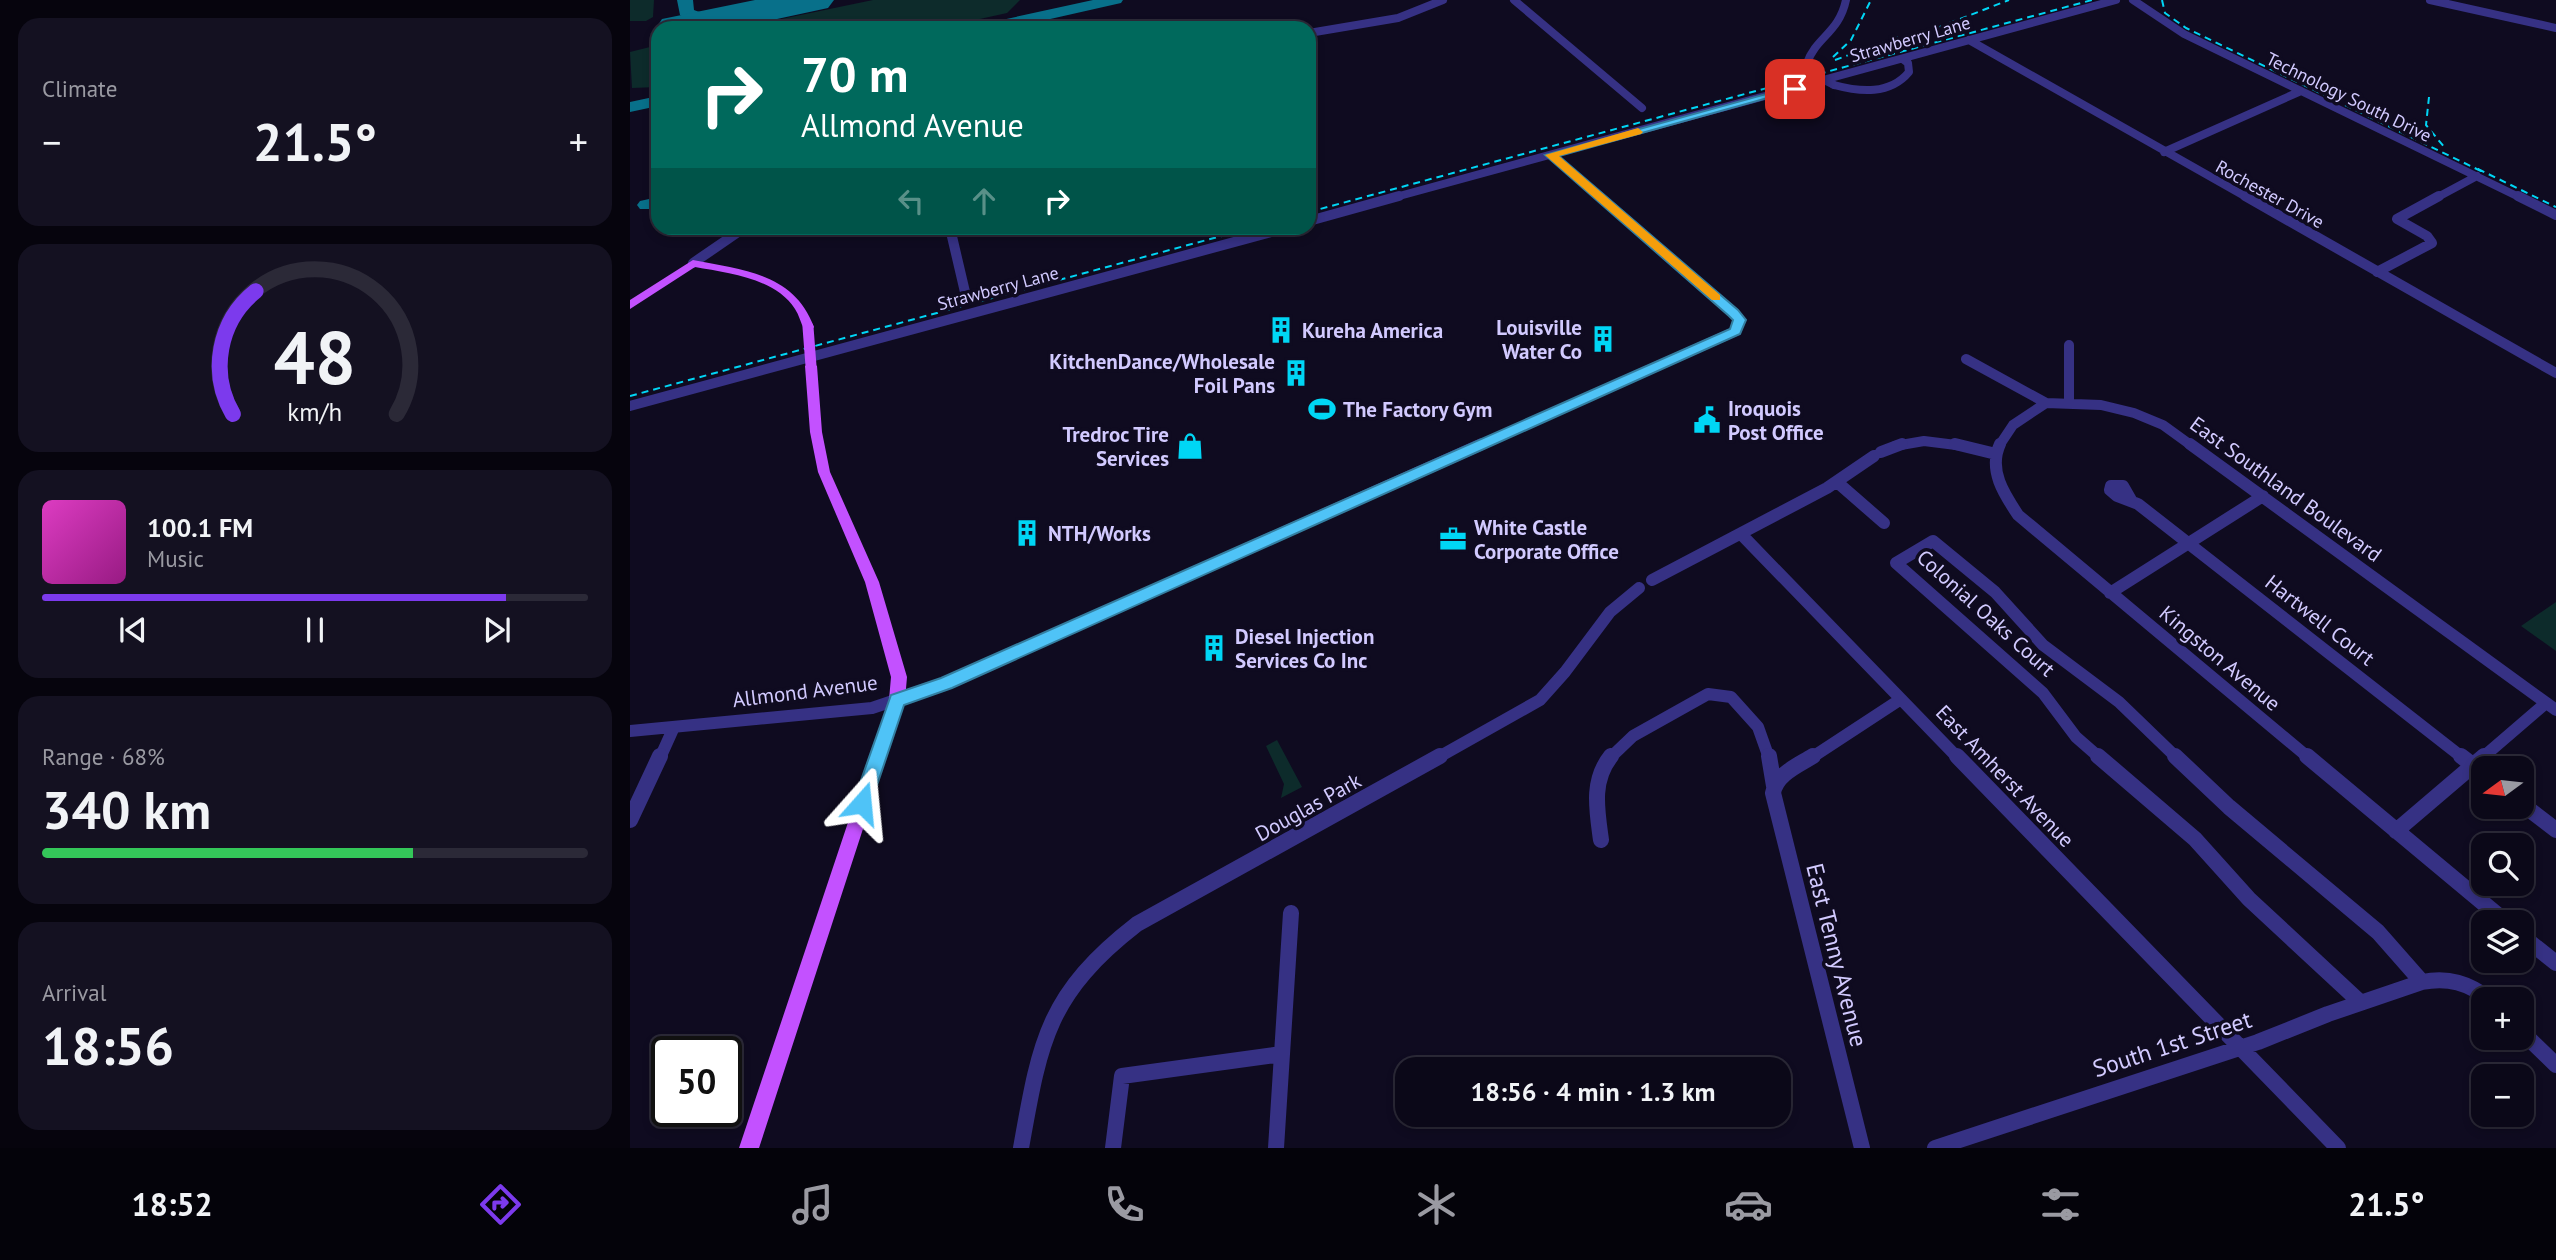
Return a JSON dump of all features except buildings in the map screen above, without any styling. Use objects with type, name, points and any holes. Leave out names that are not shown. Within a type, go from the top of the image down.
[{"type":"main road","points":[[630,306],[693,263],[779,287],[800,304],[808,327],[816,432],[824,472],[872,582],[899,677],[897,700],[749,1148]]},
{"type":"street","points":[[1316,32],[1398,18],[1443,0]]},
{"type":"street","points":[[1514,0],[1642,108]]},
{"type":"street","points":[[1846,0],[1839,25],[1810,54],[1807,63],[1813,74],[1834,85],[1866,90],[1899,83],[1909,72],[1908,63],[1904,60]]},
{"type":"street","name":"Strawberry Lane","points":[[1316,219],[2116,0]]},
{"type":"street","name":"Technology South Drive","points":[[2133,0],[2184,34],[2556,215]]},
{"type":"street","points":[[2430,0],[2556,28]]},
{"type":"street","name":"Rochester Drive","points":[[1969,40],[2556,373]]},
{"type":"street","points":[[1871,69],[1893,72],[1899,77],[1899,83]]},
{"type":"street","points":[[2164,152],[2301,91]]},
{"type":"street","name":"Allmond Avenue","points":[[630,731],[872,708],[946,683],[1736,331],[1739,320],[1734,313],[1551,155]]},
{"type":"street","points":[[2377,272],[2432,243],[2427,236],[2397,219],[2477,176]]},
{"type":"street","points":[[693,263],[734,235]]},
{"type":"street","points":[[952,235],[965,292]]},
{"type":"street","name":"Strawberry Lane","points":[[630,406],[1260,235]]},
{"type":"street","points":[[2068,402],[2069,345]]},
{"type":"street","points":[[1966,359],[2046,403]]},
{"type":"street","name":"East Southland Boulevard","points":[[2046,403],[2068,402],[2123,409],[2164,425],[2551,706]]},
{"type":"street","points":[[1646,584],[1837,482],[1877,454],[1899,444],[1927,440],[1951,442],[1996,454],[1998,444],[2007,430],[2046,403]]},
{"type":"street","name":"Kingston Avenue","points":[[1996,454],[1997,480],[2013,509],[2025,522],[2491,910]]},
{"type":"street","points":[[1837,482],[1884,523]]},
{"type":"street","points":[[2110,593],[2186,542],[2263,496]]},
{"type":"street","name":"Hartwell Court","points":[[2131,500],[2471,764]]},
{"type":"street","name":"East Amherst Avenue","points":[[1741,534],[2338,1148]]},
{"type":"street","name":"Colonial Oaks Court","points":[[2360,1003],[2249,899],[2195,839],[2076,737],[2043,693],[1896,563],[1933,541],[1994,592],[2043,645],[2119,702],[2228,807],[2378,932],[2422,982]]},
{"type":"street","name":"Douglas Park","points":[[1032,1087],[1041,1046],[1057,1007],[1086,966],[1118,937],[1160,911],[1540,701],[1564,678],[1603,617],[1646,584]]},
{"type":"street","name":"East Tenny Avenue","points":[[1601,840],[1595,798],[1601,773],[1609,758],[1633,736],[1708,694],[1731,697],[1758,727],[1778,781],[1773,793],[1862,1148]]},
{"type":"street","points":[[1778,781],[1901,699]]},
{"type":"street","points":[[2482,756],[2551,706]]},
{"type":"street","points":[[630,820],[674,727]]},
{"type":"street","points":[[2396,831],[2471,764]]},
{"type":"street","points":[[2534,813],[2556,830]]},
{"type":"street","points":[[1276,1148],[1290,913]]},
{"type":"street","points":[[2534,946],[2556,963]]},
{"type":"street","points":[[2422,982],[2440,977],[2459,981],[2471,988]]},
{"type":"street","name":"South 1st Street","points":[[1935,1148],[2239,1047],[2422,982]]},
{"type":"street","points":[[2534,1044],[2556,1065]]},
{"type":"street","points":[[1113,1148],[1122,1076],[1282,1054]]},
{"type":"street","points":[[1021,1148],[1032,1087]]},
{"type":"green space","points":[[630,0],[654,0],[653,17],[646,21],[630,21]]},
{"type":"green space","points":[[873,0],[1020,0],[1007,13],[971,21],[772,21]]},
{"type":"green space","points":[[651,47],[651,87],[632,88],[630,52]]},
{"type":"green space","points":[[2556,602],[2556,651],[2521,626]]},
{"type":"green space","points":[[1277,740],[1302,787],[1281,798],[1284,784],[1266,746]]},
{"type":"taxiway","points":[[685,0],[686,12],[698,18],[718,18],[793,4]]},
{"type":"taxiway","points":[[1020,21],[1115,0]]},
{"type":"taxiway","points":[[630,107],[651,102]]},
{"type":"taxiway","points":[[647,205],[651,204]]},
{"type":"runway","points":[[710,21],[814,0]]},
{"type":"railway","points":[[1833,57],[1851,40],[1871,0]]},
{"type":"railway","points":[[1893,45],[2009,0]]},
{"type":"railway","points":[[1316,210],[2092,0]]},
{"type":"railway","points":[[2162,0],[2165,13],[2186,28],[2485,173]]},
{"type":"railway","points":[[1835,60],[1901,36]]},
{"type":"railway","points":[[2429,97],[2426,125],[2445,148]]},
{"type":"railway","points":[[2478,169],[2556,207]]},
{"type":"railway","points":[[630,396],[1225,235]]},
{"type":"slow traffic","points":[[1638,132],[1551,155],[1716,298]]},
{"type":"place","name":"Kureha America","points":[[1281,330]]},
{"type":"place","name":"Louisville Water Co","points":[[1603,339]]},
{"type":"place","name":"KitchenDance/Wholesale Foil Pans","points":[[1296,373]]},
{"type":"place","name":"The Factory Gym","points":[[1322,409]]},
{"type":"place","name":"Iroquois Post Office","points":[[1707,420]]},
{"type":"place","name":"Tredroc Tire Services","points":[[1190,446]]},
{"type":"place","name":"NTH/Works","points":[[1027,533]]},
{"type":"place","name":"White Castle Corporate Office","points":[[1453,539]]},
{"type":"place","name":"Diesel Injection Services Co Inc","points":[[1214,648]]},
{"type":"route","points":[[862,803],[897,700],[946,683],[1736,331],[1739,320],[1734,313],[1551,155],[1795,89]]}]
